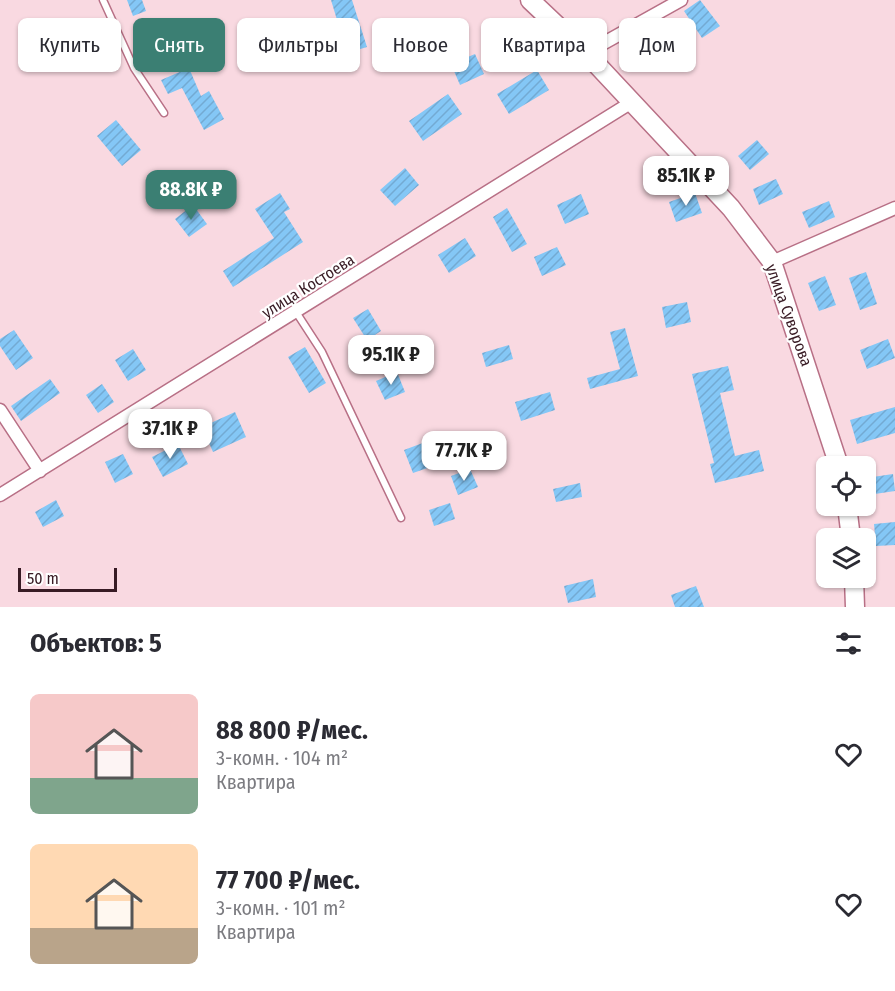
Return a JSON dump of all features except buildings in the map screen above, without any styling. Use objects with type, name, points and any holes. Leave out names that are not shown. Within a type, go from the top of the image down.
[{"type":"main road","name":"улица Суворова","points":[[530,0],[549,18]]},
{"type":"main road","name":"улица Суворова","points":[[604,72],[731,208],[772,262],[836,456]]},
{"type":"main road","points":[[854,588],[855,607]]},
{"type":"street","points":[[607,41],[681,0]]},
{"type":"street","name":"улица Костоева","points":[[0,495],[632,102]]},
{"type":"street","points":[[772,262],[895,208]]},
{"type":"street","points":[[0,410],[40,471]]},
{"type":"lane","points":[[103,0],[134,68],[164,113]]},
{"type":"lane","points":[[296,312],[322,352],[401,518]]}]
